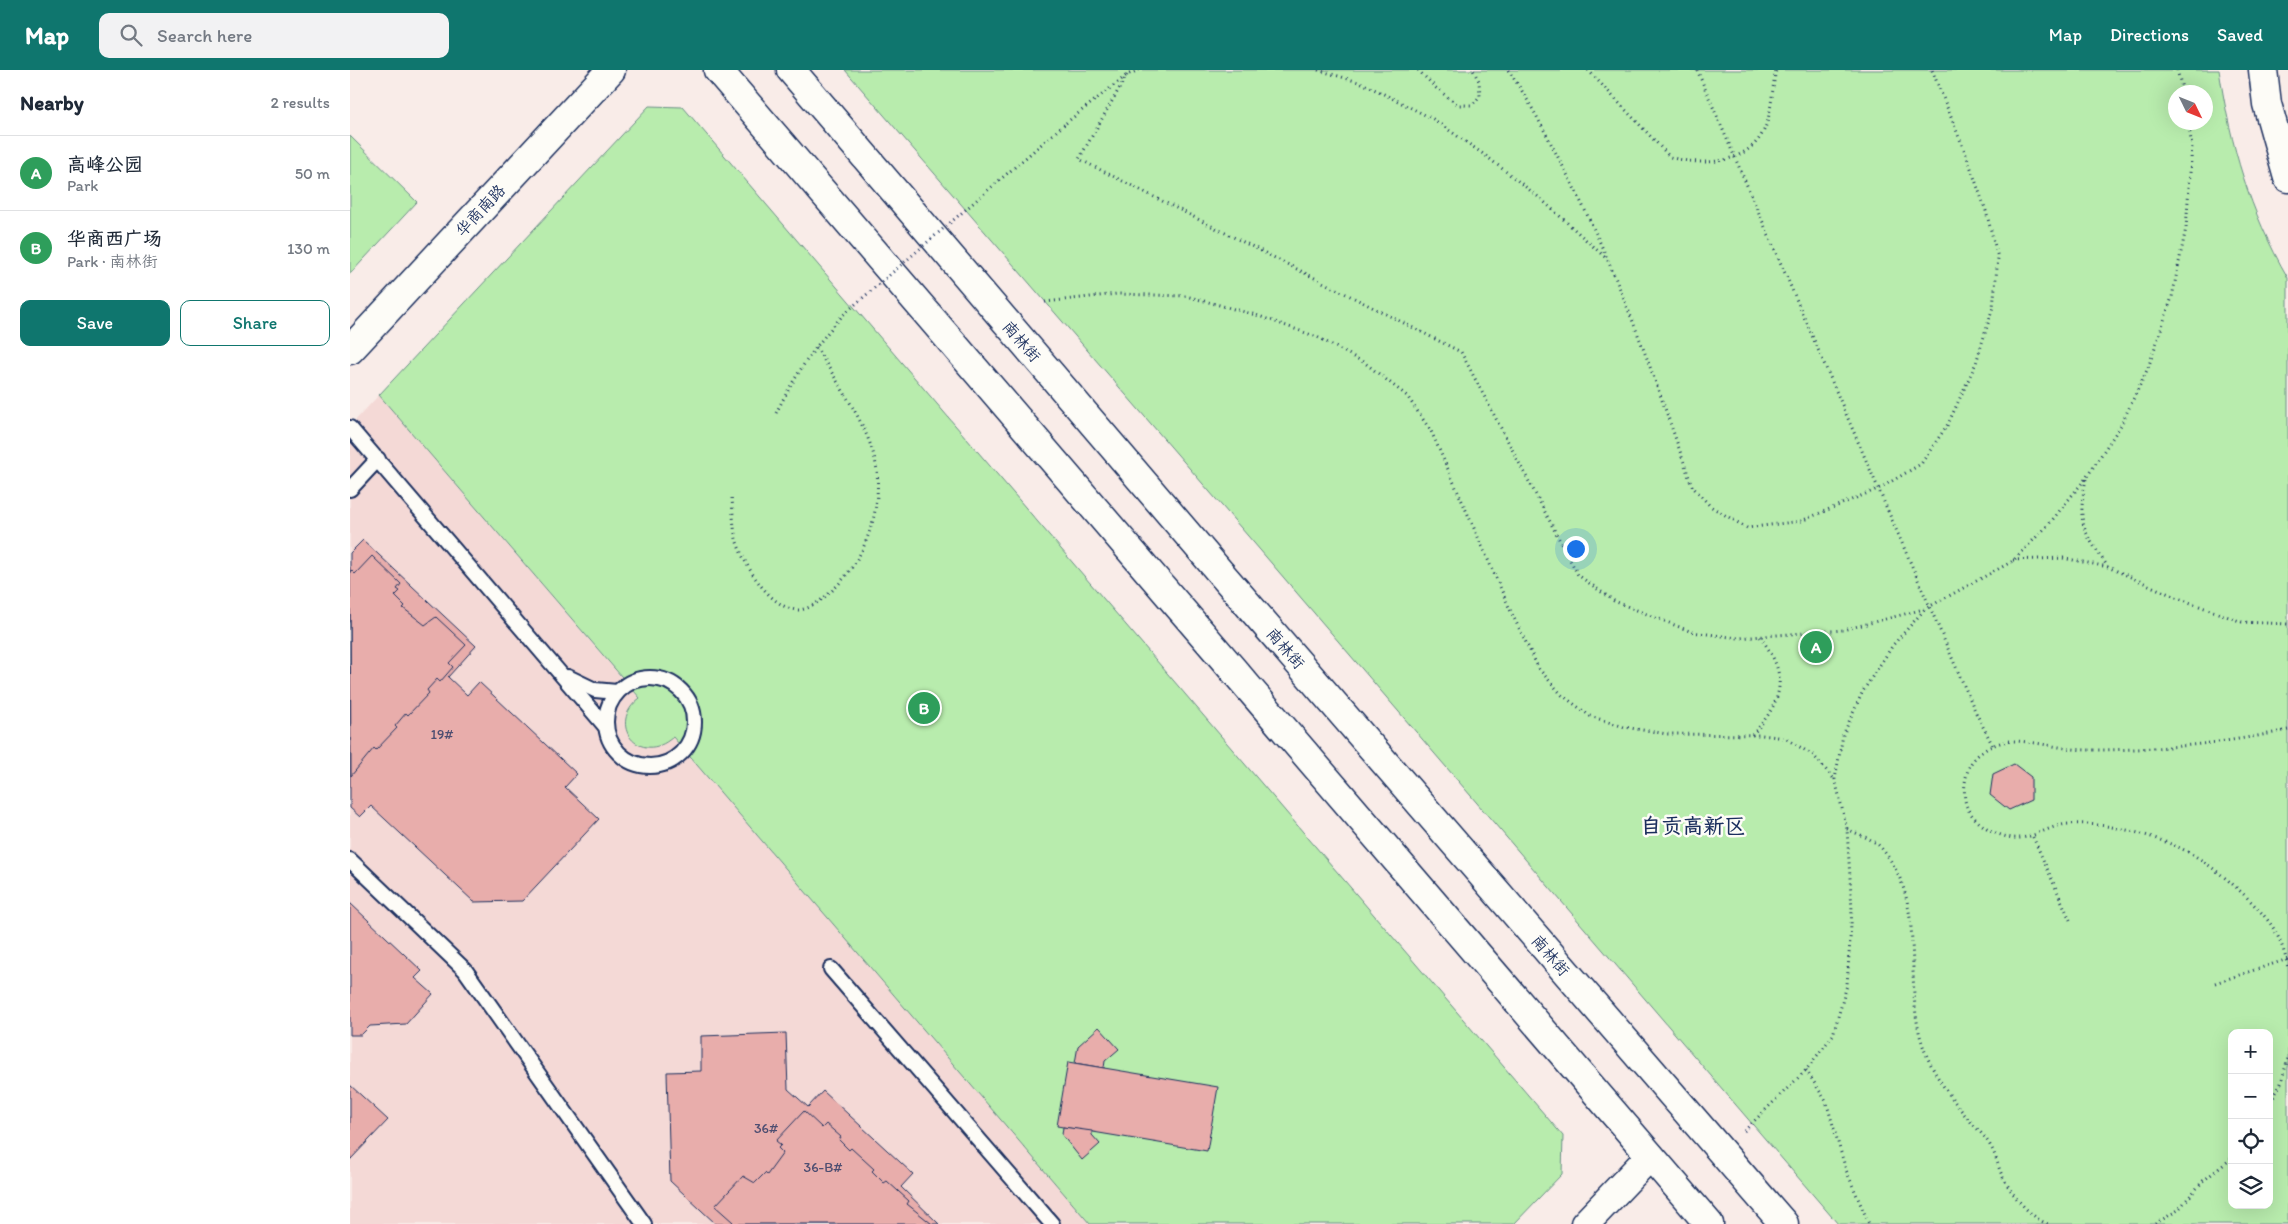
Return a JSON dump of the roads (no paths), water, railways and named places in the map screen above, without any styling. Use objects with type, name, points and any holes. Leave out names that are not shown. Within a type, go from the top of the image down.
[{"type":"main road","name":"华商南路","points":[[350,350],[611,70]]},
{"type":"main road","points":[[718,70],[1709,1224]]},
{"type":"main road","name":"南林街","points":[[791,70],[1226,579],[1784,1224]]},
{"type":"main road","points":[[2263,70],[2267,104],[2288,178]]},
{"type":"main road","points":[[1585,1224],[1650,1156]]},
{"type":"lane","points":[[350,428],[606,727]]},
{"type":"lane","points":[[350,489],[378,460]]},
{"type":"lane","points":[[556,668],[586,686],[617,692]]},
{"type":"lane","points":[[642,678],[657,678],[672,683],[684,693],[692,706],[695,721],[692,736],[685,750],[673,760],[658,766],[643,766],[628,761],[616,751],[606,727],[608,708],[617,692],[627,684],[642,678]]},
{"type":"lane","points":[[350,860],[465,970],[644,1224]]},
{"type":"lane","points":[[831,969],[1052,1224]]},
{"type":"place","name":"高峰公园","points":[[1816,647]]},
{"type":"place","name":"华商西广场","points":[[924,708]]},
{"type":"district","name":"自贡高新区","points":[[1693,826]]}]
